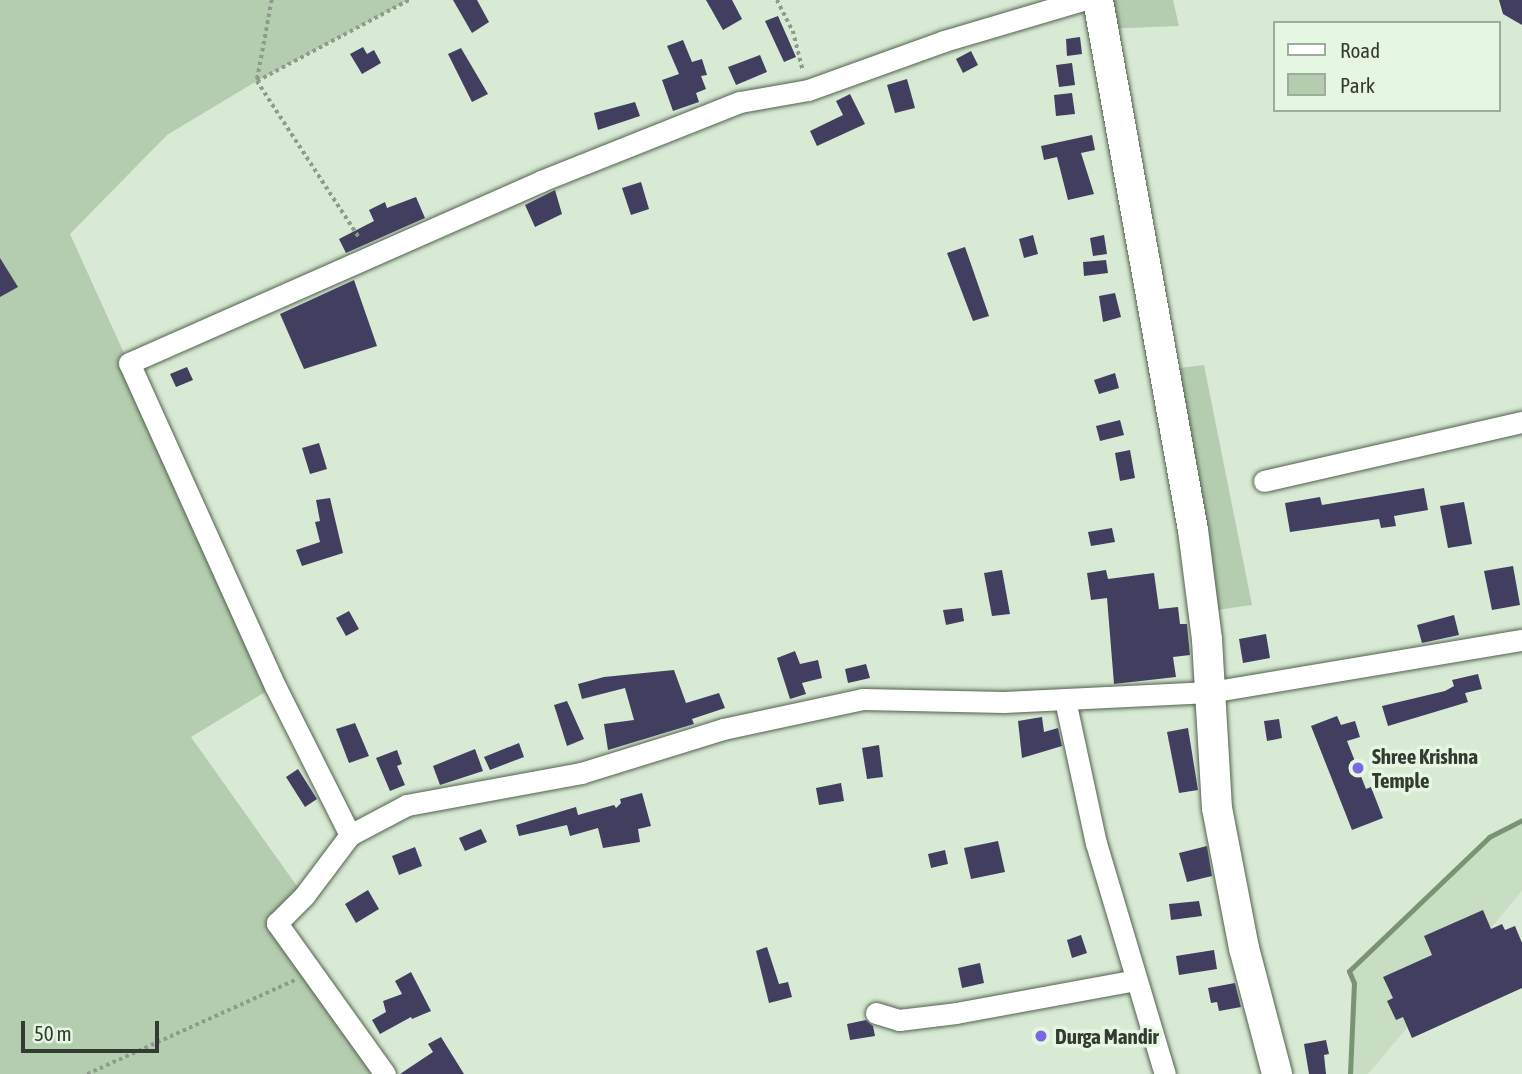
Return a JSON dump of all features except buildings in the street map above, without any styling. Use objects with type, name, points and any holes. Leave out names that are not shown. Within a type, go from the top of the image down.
[{"type":"main road","points":[[1098,0],[1193,530],[1210,692],[1217,808],[1244,947],[1277,1074]]},
{"type":"street","points":[[351,835],[269,673],[129,363],[541,181],[740,102],[808,90],[944,41],[1082,0]]},
{"type":"street","points":[[1264,481],[1522,422]]},
{"type":"street","points":[[385,1074],[277,922],[304,896],[351,835],[407,805],[581,773],[723,729],[863,699],[1004,702],[1210,692],[1522,640]]},
{"type":"street","points":[[1065,699],[1096,843],[1165,1074]]},
{"type":"street","points":[[876,1013],[899,1020],[945,1015],[1136,981]]},
{"type":"path","points":[[272,0],[257,81],[371,256]]},
{"type":"path","points":[[257,81],[409,0]]},
{"type":"path","points":[[777,0],[793,31],[808,90]]},
{"type":"path","points":[[87,1074],[314,972]]},
{"type":"shaded area","points":[[1522,820],[1522,891],[1368,1074],[1350,1074],[1354,983],[1349,971],[1489,837]]},
{"type":"green space","points":[[0,0],[409,0],[257,81],[167,135],[70,234],[275,686],[191,737],[304,896],[278,923],[385,1074],[0,1074]]},
{"type":"green space","points":[[1098,0],[1173,0],[1179,26],[1103,29]]},
{"type":"green space","points":[[1204,365],[1252,605],[1203,612],[1163,370]]},
{"type":"waterway","points":[[1350,1074],[1354,983],[1349,971],[1489,837],[1522,820]]},
{"type":"place","name":"Shree Krishna Temple","points":[[1358,768]]},
{"type":"place","name":"Durga Mandir","points":[[1041,1036]]}]
